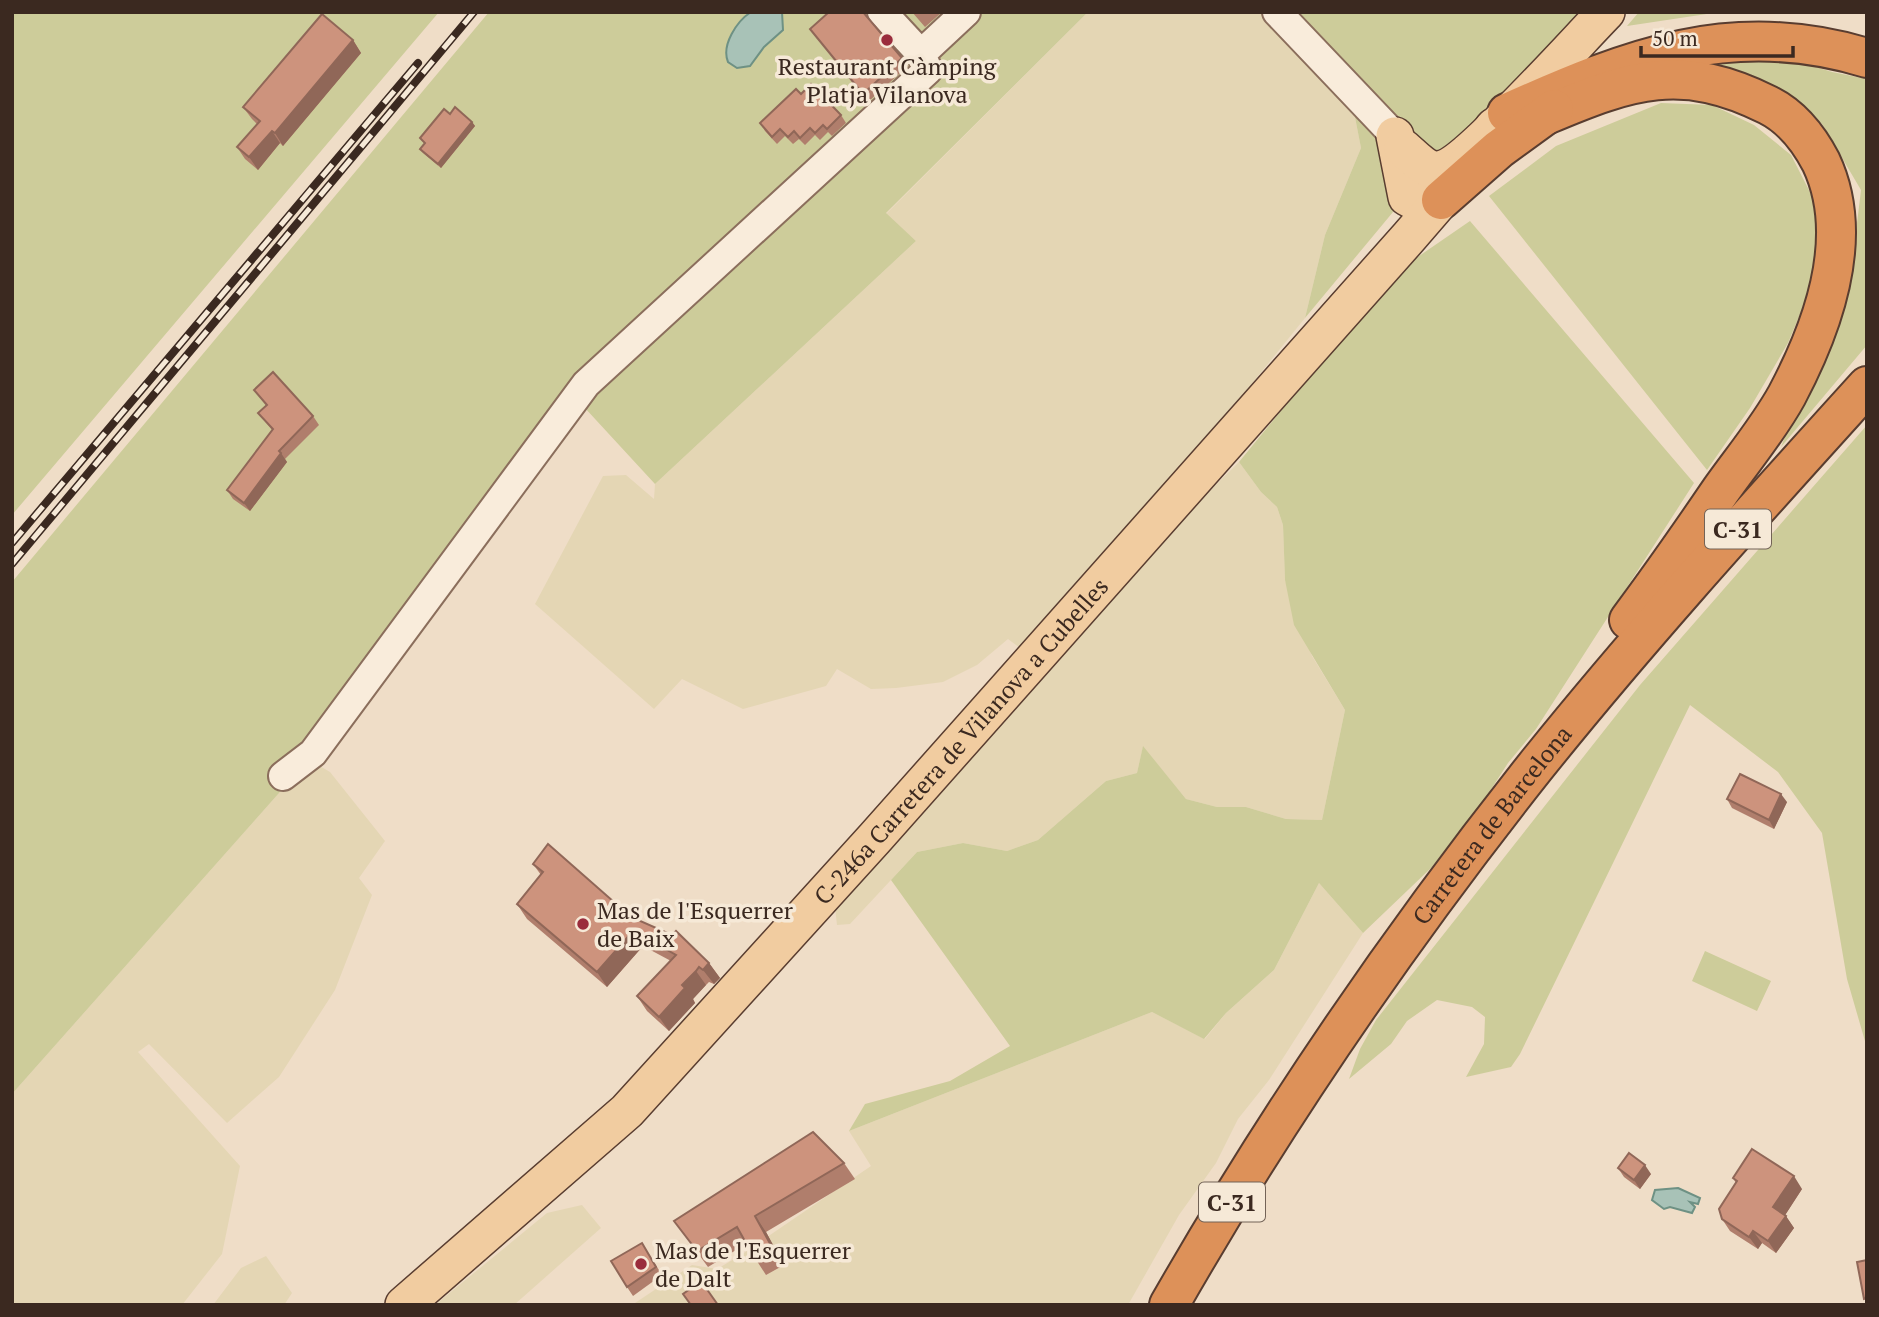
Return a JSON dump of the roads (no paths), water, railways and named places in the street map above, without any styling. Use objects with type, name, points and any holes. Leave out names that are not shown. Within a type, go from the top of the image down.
[{"type":"highway","points":[[1501,120],[1596,74],[1649,56],[1725,41],[1779,40],[1833,48],[1867,58]]},
{"type":"highway","points":[[1436,205],[1499,149],[1596,74]]},
{"type":"highway","points":[[1534,769],[1593,669],[1787,396],[1813,336],[1830,285],[1836,236],[1830,181],[1813,146],[1784,113],[1732,88],[1678,78],[1618,86],[1546,115]]},
{"type":"highway","name":"Carretera de Barcelona","points":[[1169,1305],[1339,1035],[1534,769],[1769,493],[1867,386]]},
{"type":"main road","points":[[1399,142],[1426,168],[1436,171],[1448,168],[1501,120],[1606,12]]},
{"type":"main road","name":"C-246a Carretera de Vilanova a Cubelles","points":[[404,1305],[627,1111],[875,838],[1436,205],[1501,120]]},
{"type":"main road","points":[[1396,250],[1402,184],[1399,142]]},
{"type":"main road","points":[[1399,142],[1436,205]]},
{"type":"main road","points":[[1402,184],[1407,197],[1415,204],[1436,205]]},
{"type":"street","points":[[284,776],[313,753],[586,384],[928,70],[921,54],[882,12]]},
{"type":"street","points":[[921,54],[966,12]]},
{"type":"street","points":[[1277,12],[1399,142]]},
{"type":"railway","points":[[12,564],[474,12]]},
{"type":"railway","points":[[12,543],[418,63]]},
{"type":"place","name":"Restaurant Càmping Platja Vilanova","points":[[887,40]]},
{"type":"place","name":"Mas de l'Esquerrer de Baix","points":[[583,924]]},
{"type":"place","name":"Mas de l'Esquerrer de Dalt","points":[[641,1264]]}]
